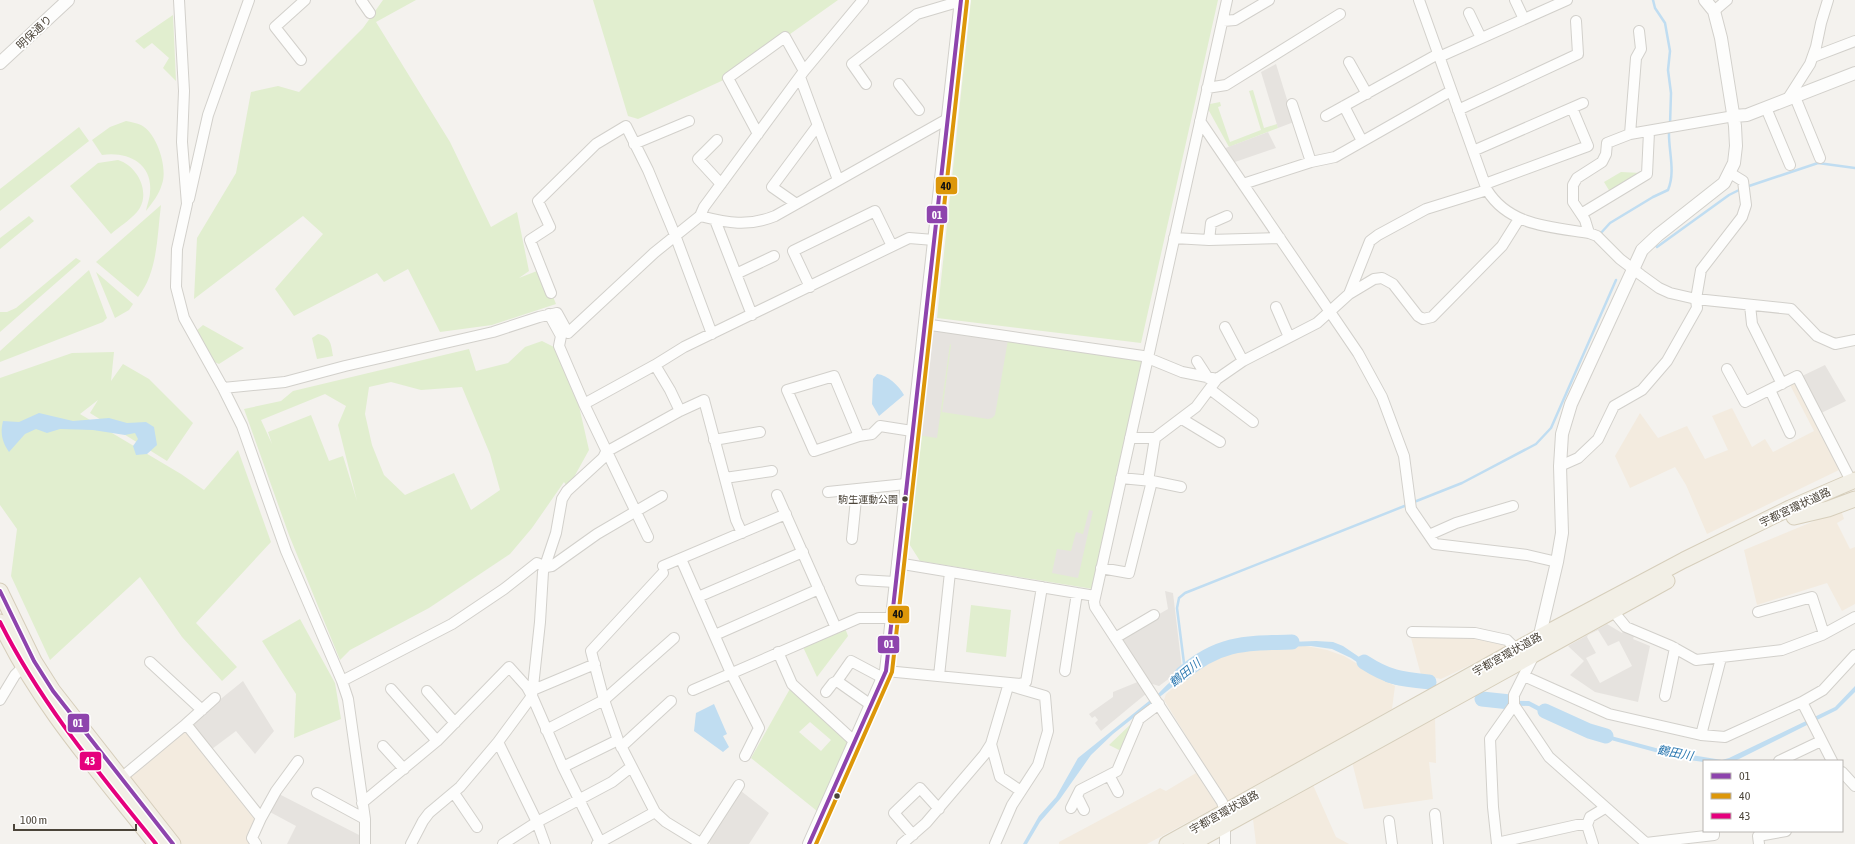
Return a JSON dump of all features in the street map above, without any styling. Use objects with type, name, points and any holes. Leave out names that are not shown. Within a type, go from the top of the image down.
[{"type":"main road","points":[[1792,513],[1821,488],[1853,476]]},
{"type":"main road","name":"宇都宮環状道路","points":[[1191,844],[1226,818],[1516,649],[1684,560],[1792,513],[1855,491]]},
{"type":"main road","points":[[1792,513],[1828,509],[1855,499]]},
{"type":"main road","name":"宇都宮環状道路","points":[[1167,844],[1226,818],[1534,655],[1792,513]]},
{"type":"main road","points":[[0,591],[34,661],[53,691],[173,844]]},
{"type":"main road","points":[[0,622],[23,667],[69,734],[156,844]]},
{"type":"street","name":"明保通り","points":[[0,63],[68,0]]},
{"type":"street","points":[[179,0],[184,91],[182,142],[187,204]]},
{"type":"street","points":[[249,0],[208,115],[177,249],[176,287],[184,318],[223,388],[242,426],[286,551],[342,681],[348,699],[365,819],[365,844]]},
{"type":"street","points":[[301,60],[275,27],[305,0]]},
{"type":"street","points":[[361,0],[370,13]]},
{"type":"street","points":[[648,537],[606,452],[559,346],[564,335],[675,235],[700,216],[704,207],[802,74],[863,0]]},
{"type":"street","points":[[809,844],[884,675],[892,618],[961,0],[917,14],[852,64],[866,84]]},
{"type":"street","points":[[1225,844],[1226,818],[1222,802],[1095,607],[1095,596],[1227,0]]},
{"type":"street","points":[[1223,21],[1235,20],[1269,0]]},
{"type":"street","points":[[1420,0],[1486,187],[1494,202],[1508,214],[1519,219],[1589,233],[1597,236],[1632,269],[1664,290],[1696,299],[1792,309],[1817,336],[1835,344],[1855,340]]},
{"type":"street","points":[[1515,0],[1524,19]]},
{"type":"street","points":[[1326,116],[1439,55],[1481,38],[1564,0]]},
{"type":"street","points":[[1587,825],[1497,844],[1493,807],[1490,739],[1514,700],[1541,636],[1562,533],[1560,466],[1562,434],[1571,404],[1642,250],[1658,235],[1724,183],[1734,163],[1736,146],[1734,116],[1721,38],[1714,11],[1705,0]]},
{"type":"street","points":[[1714,11],[1727,0]]},
{"type":"street","points":[[1791,99],[1813,57],[1828,0]]},
{"type":"street","points":[[1469,13],[1481,38]]},
{"type":"street","points":[[1207,88],[1226,85],[1340,14]]},
{"type":"street","points":[[1458,110],[1578,54],[1576,21]]},
{"type":"street","points":[[1630,134],[1636,58],[1642,49],[1639,31]]},
{"type":"street","points":[[758,134],[728,78],[786,37],[802,74],[818,125],[838,180]]},
{"type":"street","points":[[1813,57],[1855,41]]},
{"type":"street","points":[[1349,62],[1367,94]]},
{"type":"street","points":[[1589,233],[1581,214],[1573,202],[1573,185],[1577,178],[1602,162],[1606,154],[1607,143],[1630,134],[1747,115],[1855,73]]},
{"type":"street","points":[[899,84],[919,110]]},
{"type":"street","points":[[1243,184],[1311,162],[1335,157],[1452,91]]},
{"type":"street","points":[[1791,99],[1820,158]]},
{"type":"street","points":[[1473,151],[1583,103]]},
{"type":"street","points":[[1292,104],[1311,162]]},
{"type":"street","points":[[1344,106],[1362,141]]},
{"type":"street","points":[[1349,294],[1370,241],[1374,238],[1426,209],[1486,187],[1588,146],[1572,108]]},
{"type":"street","points":[[1766,108],[1790,165]]},
{"type":"street","points":[[700,216],[715,220],[744,223],[759,222],[775,216],[795,203],[949,118]]},
{"type":"street","points":[[634,144],[689,121]]},
{"type":"street","points":[[1200,121],[1358,353],[1382,397],[1404,456],[1410,506],[1435,544],[1527,555],[1557,562]]},
{"type":"street","points":[[795,203],[772,187],[818,125]]},
{"type":"street","points":[[551,293],[530,240],[550,226],[538,201],[596,144],[626,126],[648,170],[675,235],[712,334]]},
{"type":"street","points":[[1581,214],[1647,174],[1649,132]]},
{"type":"street","points":[[717,140],[698,159],[721,184]]},
{"type":"street","points":[[1560,466],[1578,458],[1593,444],[1598,438],[1614,406],[1642,390],[1667,362],[1697,308],[1696,299],[1701,270],[1742,217],[1746,205],[1743,183],[1730,173]]},
{"type":"street","points":[[810,287],[793,251],[875,211],[892,246]]},
{"type":"street","points":[[1209,240],[1211,223],[1227,216]]},
{"type":"street","points":[[924,324],[1148,358],[1182,372],[1213,379],[1243,361],[1317,323],[1349,294],[1374,279],[1382,278],[1393,284],[1418,316],[1423,319],[1432,317],[1502,246],[1519,219]]},
{"type":"street","points":[[715,220],[752,315]]},
{"type":"street","points":[[584,404],[712,334],[909,238],[934,240]]},
{"type":"street","points":[[1174,238],[1209,240],[1280,238]]},
{"type":"street","points":[[736,274],[774,256]]},
{"type":"street","points":[[1750,305],[1752,324],[1782,384]]},
{"type":"street","points":[[1276,307],[1289,337]]},
{"type":"street","points":[[223,388],[285,382],[345,366],[493,332],[549,314],[564,335]]},
{"type":"street","points":[[1225,326],[1243,361]]},
{"type":"street","points":[[1197,361],[1213,379]]},
{"type":"street","points":[[655,364],[680,411]]},
{"type":"street","points":[[1727,369],[1745,402],[1797,376],[1853,476]]},
{"type":"street","points":[[859,436],[834,376],[787,390],[814,451],[859,436],[872,434],[880,426],[912,431]]},
{"type":"street","points":[[1130,438],[1154,438],[1182,419],[1196,407],[1211,390],[1213,379]]},
{"type":"street","points":[[1211,390],[1253,422]]},
{"type":"street","points":[[1770,390],[1790,433]]},
{"type":"street","points":[[411,844],[429,813],[454,793],[498,742],[532,693],[540,622],[543,572],[546,567],[556,533],[562,499],[567,491],[603,458],[606,452],[680,411],[704,400],[736,520],[742,533]]},
{"type":"street","points":[[1182,419],[1220,442]]},
{"type":"street","points":[[714,440],[760,432]]},
{"type":"street","points":[[1101,568],[1130,573],[1150,481],[1154,438]]},
{"type":"street","points":[[725,478],[772,471]]},
{"type":"street","points":[[1121,478],[1150,481],[1181,487]]},
{"type":"street","points":[[828,492],[906,484]]},
{"type":"street","points":[[852,539],[857,489]]},
{"type":"street","points":[[777,495],[836,628]]},
{"type":"street","points":[[342,681],[452,624],[499,593],[538,563],[546,567],[552,566],[597,534],[662,496]]},
{"type":"street","points":[[1429,535],[1456,523],[1513,506]]},
{"type":"street","points":[[738,785],[701,844],[666,822],[655,812],[620,744],[604,700],[591,651],[663,570],[681,559],[786,514]]},
{"type":"street","points":[[698,597],[803,552]]},
{"type":"street","points":[[681,559],[731,673],[759,728],[745,756]]},
{"type":"street","points":[[897,563],[1095,596]]},
{"type":"street","points":[[939,676],[950,572]]},
{"type":"street","points":[[861,580],[895,582]]},
{"type":"street","points":[[826,692],[833,683],[837,681],[851,660],[884,675],[939,676],[1008,684],[1020,684],[1026,682],[1042,586]]},
{"type":"street","points":[[714,635],[819,589]]},
{"type":"street","points":[[1065,671],[1077,593]]},
{"type":"street","points":[[1758,612],[1812,597],[1824,634]]},
{"type":"street","points":[[1613,611],[1626,627],[1676,648],[1696,660],[1782,650],[1824,634],[1855,616]]},
{"type":"street","points":[[1115,638],[1154,615]]},
{"type":"street","points":[[693,690],[859,618],[892,618]]},
{"type":"street","points":[[1412,632],[1475,633],[1507,640],[1516,649]]},
{"type":"street","points":[[546,730],[604,700],[674,638]]},
{"type":"street","points":[[1665,696],[1676,648]]},
{"type":"street","points":[[778,652],[792,684],[854,742]]},
{"type":"street","points":[[1524,676],[1609,714],[1701,734],[1725,737],[1802,702],[1824,690],[1855,654]]},
{"type":"street","points":[[1701,734],[1721,658]]},
{"type":"street","points":[[150,662],[202,710]]},
{"type":"street","points":[[532,693],[595,664]]},
{"type":"street","points":[[0,700],[15,675],[23,667]]},
{"type":"street","points":[[362,803],[437,741],[509,667],[532,693],[546,730],[598,843],[655,812]]},
{"type":"street","points":[[837,681],[871,705]]},
{"type":"street","points":[[902,844],[939,809],[970,773],[991,744],[1008,684]]},
{"type":"street","points":[[995,844],[1012,805],[1038,765],[1048,731],[1045,696],[1008,684]]},
{"type":"street","points":[[391,689],[437,741]]},
{"type":"street","points":[[427,691],[455,723]]},
{"type":"street","points":[[121,778],[215,698]]},
{"type":"street","points":[[1071,808],[1080,790],[1116,771],[1139,719],[1156,699]]},
{"type":"street","points":[[1514,700],[1549,757],[1647,844],[1714,835],[1714,832]]},
{"type":"street","points":[[563,767],[620,744],[671,701]]},
{"type":"street","points":[[1802,702],[1831,760]]},
{"type":"street","points":[[186,724],[261,818]]},
{"type":"street","points":[[1781,760],[1821,741]]},
{"type":"street","points":[[498,742],[537,822],[545,844]]},
{"type":"street","points":[[991,744],[1000,777],[1021,791]]},
{"type":"street","points":[[383,746],[404,769]]},
{"type":"street","points":[[256,844],[252,838],[261,818],[276,791],[298,761]]},
{"type":"street","points":[[503,844],[517,840],[537,822],[612,782],[631,767]]},
{"type":"street","points":[[1843,773],[1855,786]]},
{"type":"street","points":[[1109,775],[1118,792]]},
{"type":"street","points":[[913,835],[894,813],[920,788],[939,809]]},
{"type":"street","points":[[317,793],[365,819]]},
{"type":"street","points":[[454,793],[477,827]]},
{"type":"street","points":[[1077,796],[1084,810]]},
{"type":"street","points":[[1593,844],[1587,825],[1590,818],[1605,808]]},
{"type":"street","points":[[1435,814],[1438,844]]},
{"type":"street","points":[[1389,821],[1392,844]]},
{"type":"street","points":[[1759,844],[1758,836],[1780,832]]},
{"type":"shaded area","points":[[1276,64],[1294,122],[1278,128],[1261,72]]},
{"type":"shaded area","points":[[1268,132],[1276,148],[1232,163],[1223,149]]},
{"type":"shaded area","points":[[928,329],[1008,340],[995,415],[992,418],[988,419],[942,412],[950,344],[937,438],[917,435]]},
{"type":"shaded area","points":[[1825,365],[1846,401],[1819,414],[1800,377]]},
{"type":"shaded area","points":[[1796,380],[1832,452],[1839,470],[1707,534],[1686,485],[1675,467],[1630,488],[1615,456],[1640,413],[1658,438],[1687,426],[1705,459],[1728,450],[1712,416],[1732,408],[1752,447],[1765,439],[1773,452],[1814,431],[1789,383]]},
{"type":"shaded area","points":[[1089,510],[1093,511],[1078,578],[1052,573],[1057,549],[1071,551],[1076,532],[1083,534]]},
{"type":"shaded area","points":[[1841,510],[1844,519],[1837,523],[1850,549],[1855,547],[1855,604],[1842,611],[1827,583],[1757,605],[1744,550]]},
{"type":"shaded area","points":[[1165,591],[1173,593],[1182,669],[1159,686],[1149,683],[1121,636],[1168,609]]},
{"type":"shaded area","points":[[1607,624],[1622,633],[1624,630],[1635,634],[1633,639],[1650,646],[1638,702],[1595,692],[1570,675],[1584,661],[1568,646]],"holes":[[[1598,630],[1608,646],[1619,641],[1632,666],[1600,683],[1586,658],[1596,653],[1587,637]]]},
{"type":"shaded area","points":[[1410,634],[1475,635],[1506,641],[1508,647],[1441,679],[1421,675]]},
{"type":"shaded area","points":[[1301,645],[1327,650],[1344,656],[1395,686],[1392,709],[1227,802],[1164,700],[1166,694],[1207,661],[1220,655],[1238,649]]},
{"type":"shaded area","points":[[243,681],[274,731],[255,754],[236,731],[212,749],[191,723]]},
{"type":"shaded area","points":[[1140,681],[1147,693],[1101,731],[1095,723],[1098,720],[1095,716],[1092,718],[1089,714],[1113,697],[1113,692]]},
{"type":"shaded area","points":[[1435,717],[1436,763],[1429,762],[1433,799],[1364,809],[1352,762]]},
{"type":"shaded area","points":[[186,724],[261,818],[256,844],[182,844],[127,773]]},
{"type":"shaded area","points":[[1196,773],[1218,806],[1147,844],[1059,844],[1059,842],[1160,788],[1166,791]]},
{"type":"shaded area","points":[[1313,785],[1336,837],[1349,844],[1256,844],[1253,819]]},
{"type":"shaded area","points":[[741,791],[769,813],[749,844],[710,844],[708,840]]},
{"type":"shaded area","points":[[279,794],[361,836],[362,844],[287,844],[296,826],[270,812]]},
{"type":"green space","points":[[383,0],[416,0],[376,22],[450,142],[491,227],[517,212],[529,271],[519,278],[542,269],[556,304],[492,325],[440,332],[408,269],[384,282],[377,273],[294,316],[275,289],[323,234],[303,216],[194,299],[197,238],[236,173],[251,92],[278,86],[299,92],[363,28]]},
{"type":"green space","points":[[593,0],[838,0],[728,78],[638,119],[628,116]]},
{"type":"green space","points":[[971,0],[1218,0],[1141,343],[937,318]]},
{"type":"green space","points":[[173,15],[176,81],[163,68],[169,58],[152,43],[144,49],[135,41]]},
{"type":"green space","points":[[1253,90],[1264,128],[1277,124],[1278,128],[1229,147],[1208,109],[1210,104],[1220,102],[1221,106],[1218,107],[1230,142],[1261,130],[1249,91]]},
{"type":"green space","points":[[126,121],[139,124],[147,129],[152,135],[160,152],[164,169],[161,188],[146,211],[150,194],[150,182],[143,166],[129,157],[111,154],[102,155],[92,140],[110,127]]},
{"type":"green space","points":[[79,127],[89,141],[0,211],[0,189]]},
{"type":"green space","points":[[118,160],[132,168],[137,174],[143,189],[143,197],[137,212],[111,234],[70,186],[98,163]]},
{"type":"green space","points":[[1621,172],[1641,173],[1610,192],[1604,182]]},
{"type":"green space","points":[[161,205],[156,253],[153,265],[145,287],[138,297],[96,262]]},
{"type":"green space","points":[[29,216],[34,221],[0,249],[0,238]]},
{"type":"green space","points":[[76,258],[81,261],[0,332],[0,312],[7,312],[16,308]]},
{"type":"green space","points":[[89,270],[107,318],[103,322],[0,362],[0,351]]},
{"type":"green space","points":[[96,272],[133,304],[129,310],[115,318]]},
{"type":"green space","points":[[203,325],[244,348],[219,364],[212,361],[195,332]]},
{"type":"green space","name":"駒生運動公園","points":[[928,329],[1144,360],[1093,589],[920,561],[906,539]]},
{"type":"green space","points":[[318,334],[328,339],[333,356],[317,359],[312,338]]},
{"type":"green space","points":[[542,341],[554,347],[579,406],[589,450],[568,488],[564,482],[532,528],[510,554],[429,608],[350,650],[340,660],[289,535],[244,409],[281,401],[293,391],[469,349],[476,371],[508,363],[525,347]],"holes":[[[391,382],[421,390],[462,387],[490,454],[500,490],[471,510],[454,473],[405,495],[384,475],[372,445],[365,414],[369,387]],[[325,394],[346,406],[338,425],[357,501],[343,456],[329,461],[311,415],[268,432],[272,444],[261,420]]]},
{"type":"green space","points":[[114,352],[111,381],[123,364],[149,379],[193,423],[167,461],[90,413],[98,400],[80,414],[181,474],[204,490],[238,450],[271,542],[196,623],[237,667],[222,681],[182,637],[140,577],[50,660],[11,576],[17,529],[0,505],[0,378],[72,353]]},
{"type":"green space","points":[[971,605],[1011,610],[1006,657],[966,652]]},
{"type":"green space","points":[[300,619],[335,683],[341,719],[294,738],[296,694],[262,641]]},
{"type":"green space","points":[[845,628],[848,636],[817,677],[803,647]]},
{"type":"green space","points":[[791,687],[849,740],[817,811],[751,758]],"holes":[[[810,722],[831,740],[821,751],[799,732]]]},
{"type":"green space","points":[[1132,723],[1123,748],[1119,750],[1109,745]]},
{"type":"water","points":[[877,374],[885,376],[893,382],[904,395],[879,416],[872,404],[873,379]]},
{"type":"water","points":[[39,413],[73,421],[109,418],[127,423],[146,422],[154,427],[157,445],[147,454],[136,455],[133,446],[138,439],[135,433],[125,435],[93,430],[60,429],[47,433],[36,429],[25,434],[9,452],[2,437],[3,421],[19,422]]},
{"type":"water","points":[[1316,641],[1333,642],[1343,646],[1390,678],[1425,680],[1437,685],[1433,687],[1418,683],[1397,685],[1386,682],[1351,658],[1332,649],[1311,646],[1231,649],[1210,657],[1113,734],[1091,755],[1060,799],[1040,822],[1027,844],[1023,844],[1039,816],[1056,797],[1078,758],[1159,693],[1184,670],[1204,656],[1235,644]]},
{"type":"water","points":[[1855,686],[1855,692],[1837,710],[1737,760],[1722,760],[1729,758],[1835,707]]},
{"type":"water","points":[[1480,700],[1529,701],[1581,728],[1667,751],[1722,760],[1703,760],[1703,762],[1681,759],[1585,733],[1568,727],[1529,706],[1480,704]]},
{"type":"water","points":[[714,704],[727,734],[723,736],[729,747],[723,752],[694,731],[696,713]]},
{"type":"waterway","points":[[1653,0],[1655,8],[1665,23],[1670,51],[1668,70],[1671,93],[1670,125]]},
{"type":"waterway","points":[[1600,234],[1610,223],[1653,197],[1668,190],[1672,168],[1669,130]]},
{"type":"waterway","points":[[1746,187],[1818,163],[1855,168]]},
{"type":"waterway","points":[[1657,247],[1729,195],[1741,189]]},
{"type":"waterway","points":[[1414,502],[1462,483],[1536,444],[1551,428],[1616,280]]},
{"type":"waterway","points":[[1185,671],[1177,608],[1179,598],[1185,593],[1407,505]]},
{"type":"waterway","name":"鶴田川","points":[[1182,674],[1195,663],[1221,650],[1233,646],[1292,642]]},
{"type":"waterway","name":"鶴田川","points":[[1364,662],[1388,675],[1410,680],[1429,682]]},
{"type":"waterway","name":"鶴田川","points":[[1482,699],[1510,702]]},
{"type":"waterway","name":"鶴田川","points":[[1545,711],[1589,731],[1606,736]]},
{"type":"transit line","name":"01","points":[[809,844],[886,671],[961,0]]},
{"type":"transit line","name":"40","points":[[816,844],[892,672],[967,1]]},
{"type":"transit line","name":"01","points":[[0,591],[34,661],[53,691],[173,844]]},
{"type":"transit line","name":"43","points":[[0,622],[16,652],[52,710],[92,764],[156,844]]},
{"type":"place","name":"駒生運動公園","points":[[905,499]]}]
